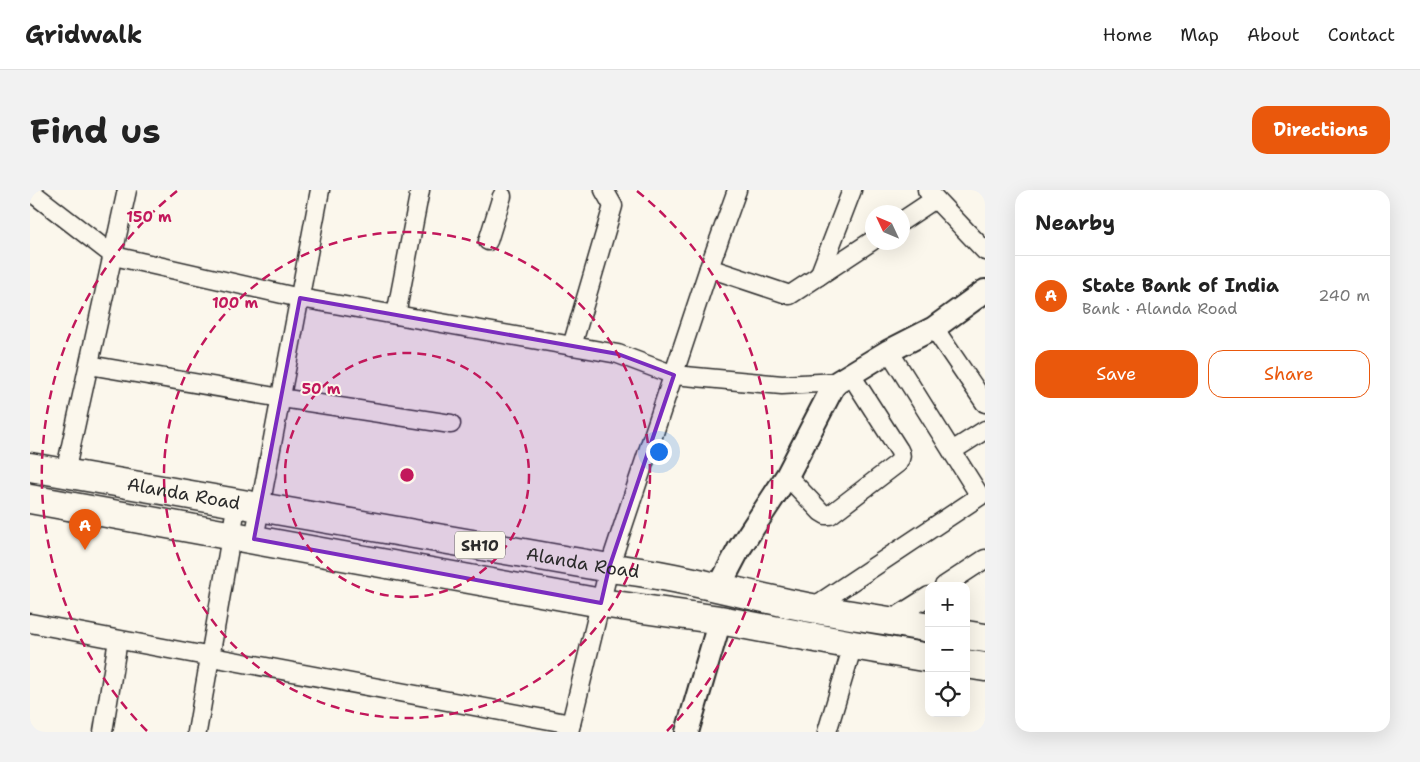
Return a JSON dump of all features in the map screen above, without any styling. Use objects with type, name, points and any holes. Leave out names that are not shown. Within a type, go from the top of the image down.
[{"type":"main road","name":"Alanda Road","points":[[30,468],[609,568],[638,571],[812,608],[925,627]]},
{"type":"main road","name":"Alanda Road","points":[[30,499],[601,603],[720,620],[853,646],[925,657]]},
{"type":"main road","points":[[970,636],[985,638]]},
{"type":"main road","points":[[970,665],[985,667]]},
{"type":"street","points":[[65,473],[128,190]]},
{"type":"street","points":[[197,732],[210,657],[243,537],[248,505],[281,398],[320,190]]},
{"type":"street","points":[[396,315],[420,190]]},
{"type":"street","points":[[572,346],[613,206],[604,190]]},
{"type":"street","points":[[30,623],[570,728],[609,568],[709,268],[737,190]]},
{"type":"street","points":[[819,276],[852,190]]},
{"type":"street","points":[[488,241],[507,192]]},
{"type":"street","points":[[41,194],[114,256],[300,298],[618,354],[674,375],[782,385],[844,378]]},
{"type":"street","points":[[910,214],[931,195],[985,251]]},
{"type":"street","points":[[709,268],[790,295],[865,246]]},
{"type":"street","points":[[719,587],[739,549],[787,476],[833,387],[844,378],[889,351],[934,328],[985,291]]},
{"type":"street","points":[[934,328],[985,403]]},
{"type":"street","points":[[812,608],[980,496],[889,351]]},
{"type":"street","points":[[89,365],[281,398],[451,424]]},
{"type":"street","points":[[787,476],[821,512],[830,515],[898,463],[901,454],[899,450],[844,378]]},
{"type":"street","points":[[952,451],[985,430]]},
{"type":"street","points":[[243,537],[248,505]]},
{"type":"street","points":[[950,582],[985,559]]},
{"type":"street","points":[[891,620],[925,599]]},
{"type":"street","points":[[689,732],[720,620]]},
{"type":"street","points":[[104,732],[118,640]]},
{"type":"street","points":[[827,732],[853,646]]},
{"type":"highlighted area","points":[[300,298],[618,354],[674,375],[609,568],[601,603],[254,539]]},
{"type":"place","name":"State Bank of India","points":[[85,550]]}]
